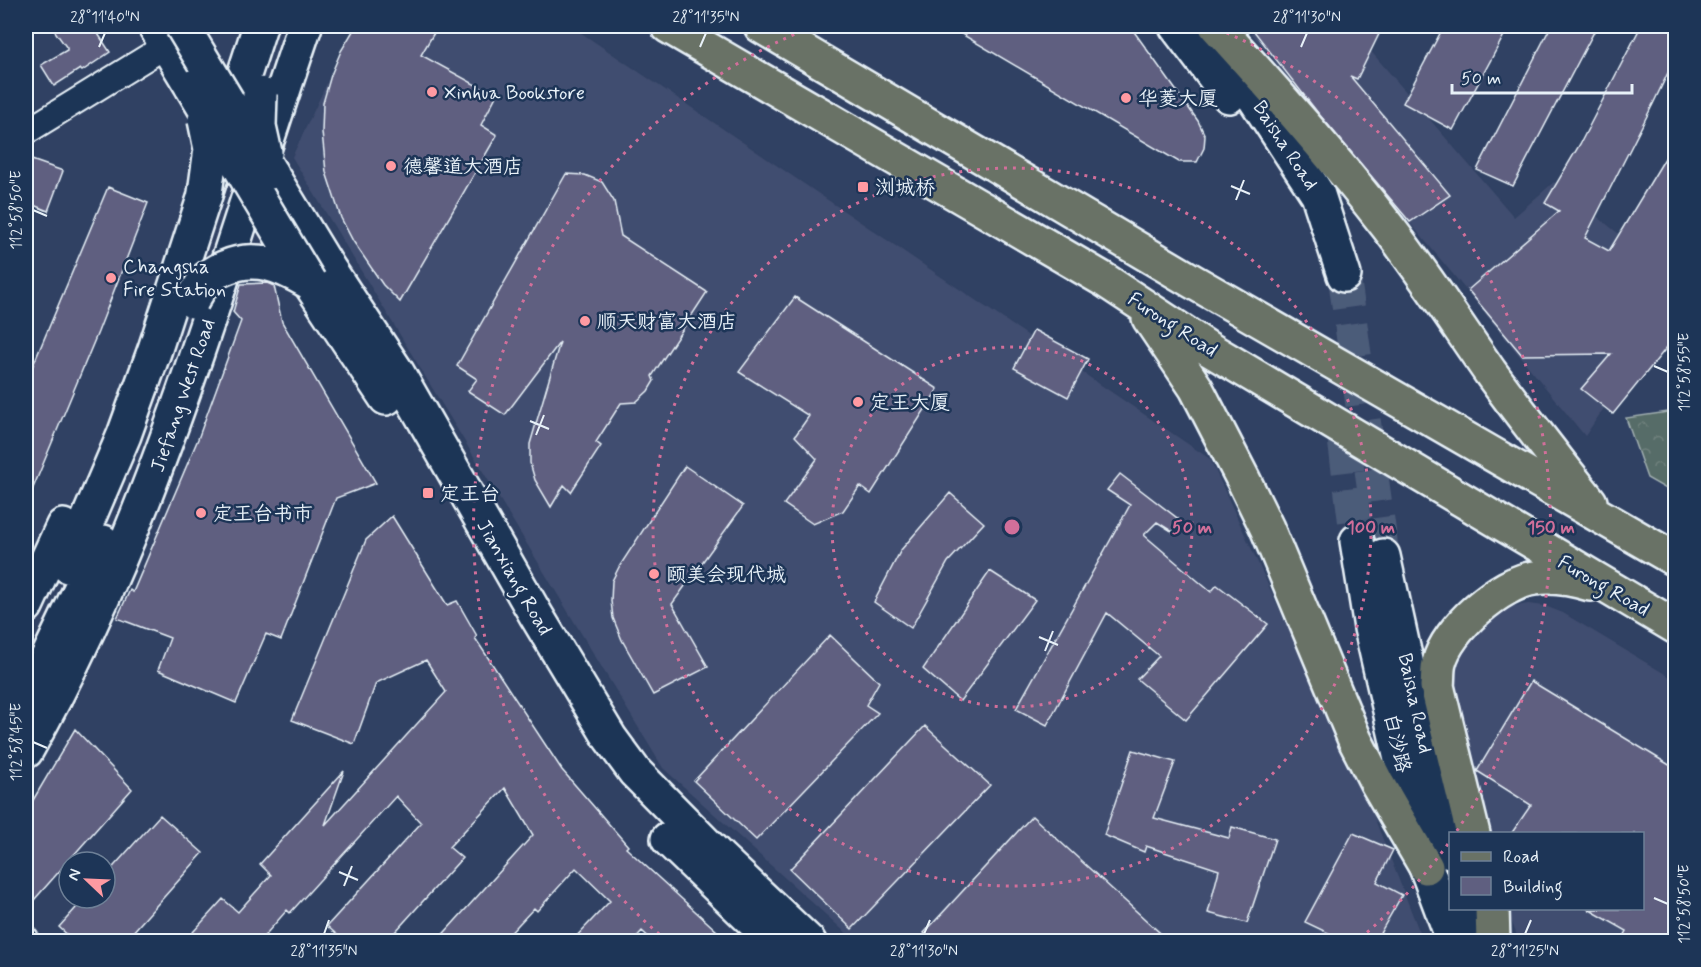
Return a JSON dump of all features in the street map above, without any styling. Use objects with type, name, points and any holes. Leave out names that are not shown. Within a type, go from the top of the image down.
[{"type":"main road","points":[[26,606],[105,427],[183,198],[237,26]]},
{"type":"main road","points":[[240,128],[260,26]]},
{"type":"main road","points":[[240,128],[282,26]]},
{"type":"main road","name":"Jiefang West Road","points":[[26,751],[92,621],[128,541],[164,450],[305,26]]},
{"type":"main road","name":"Furong Road","points":[[668,26],[1132,298],[1209,349],[1676,627]]},
{"type":"main road","points":[[761,26],[1192,281],[1676,560]]},
{"type":"main road","name":"Baisha Road","points":[[1176,26],[1263,138],[1302,205],[1332,272],[1318,195],[1207,26]]},
{"type":"main road","points":[[1216,26],[1336,162],[1386,224],[1526,419],[1603,517]]},
{"type":"main road","points":[[168,32],[240,128]]},
{"type":"main road","points":[[168,32],[209,132],[210,165],[205,193]]},
{"type":"main road","points":[[192,87],[240,128]]},
{"type":"main road","name":"Jianxiang Road","points":[[240,128],[270,172],[329,269],[398,372],[547,634],[610,738],[634,772],[721,860],[809,942]]},
{"type":"main road","name":"Jianxiang Road","points":[[240,128],[309,282],[378,385],[591,752],[618,787],[706,877],[775,942]]},
{"type":"main road","name":"Jiefang West Road","points":[[26,654],[87,525],[124,435],[155,349],[205,193],[240,128]]},
{"type":"main road","name":"Jiefang West Road","points":[[26,703],[107,534],[144,442],[192,301],[240,128]]},
{"type":"main road","points":[[192,301],[204,281],[215,272],[232,264],[246,261],[261,261],[275,265],[309,282]]},
{"type":"main road","points":[[1132,298],[1172,349],[1212,419],[1267,528],[1354,740],[1377,783],[1438,859]]},
{"type":"main road","name":"白沙路","points":[[1370,548],[1371,628],[1438,859],[1454,942]]},
{"type":"main road","points":[[1473,832],[1437,686],[1439,662],[1454,634],[1490,598],[1513,585],[1535,578],[1579,581],[1615,591]]},
{"type":"main road","points":[[1468,910],[1478,942]]},
{"type":"main road","points":[[1492,910],[1493,942]]},
{"type":"street","points":[[26,132],[168,32]]},
{"type":"shaded area","points":[[354,26],[571,26],[1210,459],[1367,799],[1423,941],[855,941],[663,768],[292,157]]},
{"type":"shaded area","points":[[1245,26],[1349,26],[1514,217],[1554,182],[1675,279],[1675,303],[1585,436],[1452,273]]},
{"type":"shaded area","points":[[1528,604],[1545,606],[1563,613],[1675,680],[1675,941],[1519,941],[1507,910],[1644,910],[1644,832],[1486,832],[1450,693],[1458,651],[1487,618],[1508,607]]},
{"type":"green space","points":[[1676,411],[1675,494],[1647,478],[1626,418]]},
{"type":"building","points":[[51,26],[93,26],[110,52],[54,86],[41,65],[67,48]]},
{"type":"building","points":[[356,26],[438,26],[421,55],[496,96],[481,125],[497,135],[400,302],[383,285],[353,241],[341,218],[326,172],[322,132],[323,103],[341,51]]},
{"type":"building","name":"华菱大厦","points":[[948,26],[1130,26],[1198,121],[1205,136],[1204,148],[1197,162],[1179,162]]},
{"type":"building","points":[[1250,26],[1383,26],[1357,79],[1350,76],[1450,195],[1410,222],[1318,113]]},
{"type":"building","points":[[1444,26],[1509,26],[1453,130],[1403,103]]},
{"type":"building","points":[[1551,26],[1597,26],[1513,186],[1477,170]]},
{"type":"building","points":[[1641,26],[1676,26],[1676,56],[1585,238],[1609,251],[1676,140],[1676,336],[1613,414],[1581,389],[1611,354],[1522,355],[1468,290],[1559,211],[1545,203],[1580,144]]},
{"type":"building","points":[[26,158],[63,171],[48,211],[26,202]]},
{"type":"building","name":"顺天财富大酒店","points":[[566,174],[585,175],[602,182],[614,201],[621,236],[707,292],[652,376],[654,381],[648,391],[636,402],[621,403],[596,442],[601,446],[571,492],[564,485],[551,507],[535,480],[530,463],[530,444],[560,342],[505,415],[468,391],[477,379],[457,366]]},
{"type":"building","points":[[108,187],[148,203],[98,332],[26,505],[26,382]]},
{"type":"building","points":[[267,283],[274,286],[282,322],[376,483],[336,498],[281,640],[266,634],[236,703],[158,670],[170,638],[117,618],[130,590],[133,592],[198,439],[241,321],[233,312],[241,284]]},
{"type":"building","name":"定王大厦","points":[[795,297],[938,389],[871,494],[860,486],[843,511],[813,524],[784,504],[817,459],[795,436],[809,416],[739,372]]},
{"type":"building","points":[[1034,330],[1088,359],[1068,397],[1014,368]]},
{"type":"building","name":"颐美会现代城","points":[[685,466],[743,506],[672,604],[708,667],[653,695],[622,640],[613,618],[612,581]]},
{"type":"building","points":[[1120,474],[1181,521],[1173,532],[1157,522],[1144,535],[1211,592],[1217,585],[1268,624],[1186,720],[1137,679],[1159,656],[1107,613],[1047,725],[1016,709],[1130,505],[1107,490]]},
{"type":"building","points":[[950,493],[984,523],[948,562],[911,628],[874,602],[901,550]]},
{"type":"building","points":[[392,516],[447,605],[457,601],[477,636],[475,638],[562,770],[628,846],[626,848],[729,942],[654,942],[642,931],[632,942],[571,942],[610,901],[576,868],[537,911],[534,908],[502,942],[436,942],[533,835],[505,788],[449,847],[462,858],[386,942],[345,942],[327,926],[421,823],[396,796],[290,913],[287,910],[259,942],[184,942],[223,899],[238,912],[271,875],[260,864],[344,771],[325,825],[446,692],[426,660],[376,683],[354,744],[292,720],[366,540]]},
{"type":"building","points":[[990,571],[1035,600],[960,701],[923,669]]},
{"type":"building","points":[[830,635],[879,682],[866,705],[878,713],[756,840],[694,781]]},
{"type":"building","points":[[1531,681],[1676,769],[1676,942],[1621,942],[1627,931],[1590,910],[1644,910],[1644,832],[1512,832],[1531,805],[1477,771]]},
{"type":"building","points":[[925,726],[990,785],[852,929],[790,869]]},
{"type":"building","points":[[75,729],[132,789],[78,850],[57,850],[57,874],[26,909],[26,812]]},
{"type":"building","points":[[1133,750],[1175,762],[1154,818],[1229,838],[1232,827],[1275,839],[1247,923],[1208,913],[1219,870],[1146,846],[1144,852],[1104,835]]},
{"type":"building","points":[[160,815],[203,853],[124,942],[75,942],[59,927],[74,910],[117,910],[117,863]]},
{"type":"building","points":[[1032,816],[1170,942],[934,942],[924,933]]},
{"type":"building","points":[[1353,833],[1393,850],[1377,882],[1402,895],[1375,942],[1358,942],[1346,935],[1343,940],[1305,922]]},
{"type":"tunnel","points":[[1344,275],[1383,556]]},
{"type":"tunnel","points":[[1344,439],[1357,541]]},
{"type":"place","name":"Xinhua Bookstore","points":[[432,92]]},
{"type":"place","name":"华菱大厦","points":[[1126,98]]},
{"type":"place","name":"德馨道大酒店","points":[[391,166]]},
{"type":"place","name":"浏城桥","points":[[863,187]]},
{"type":"place","name":"Changsha Fire Station","points":[[111,278]]},
{"type":"place","name":"顺天财富大酒店","points":[[585,321]]},
{"type":"place","name":"定王大厦","points":[[858,402]]},
{"type":"place","name":"定王台","points":[[428,493]]},
{"type":"place","name":"定王台书市","points":[[201,513]]},
{"type":"place","name":"颐美会现代城","points":[[654,574]]}]
